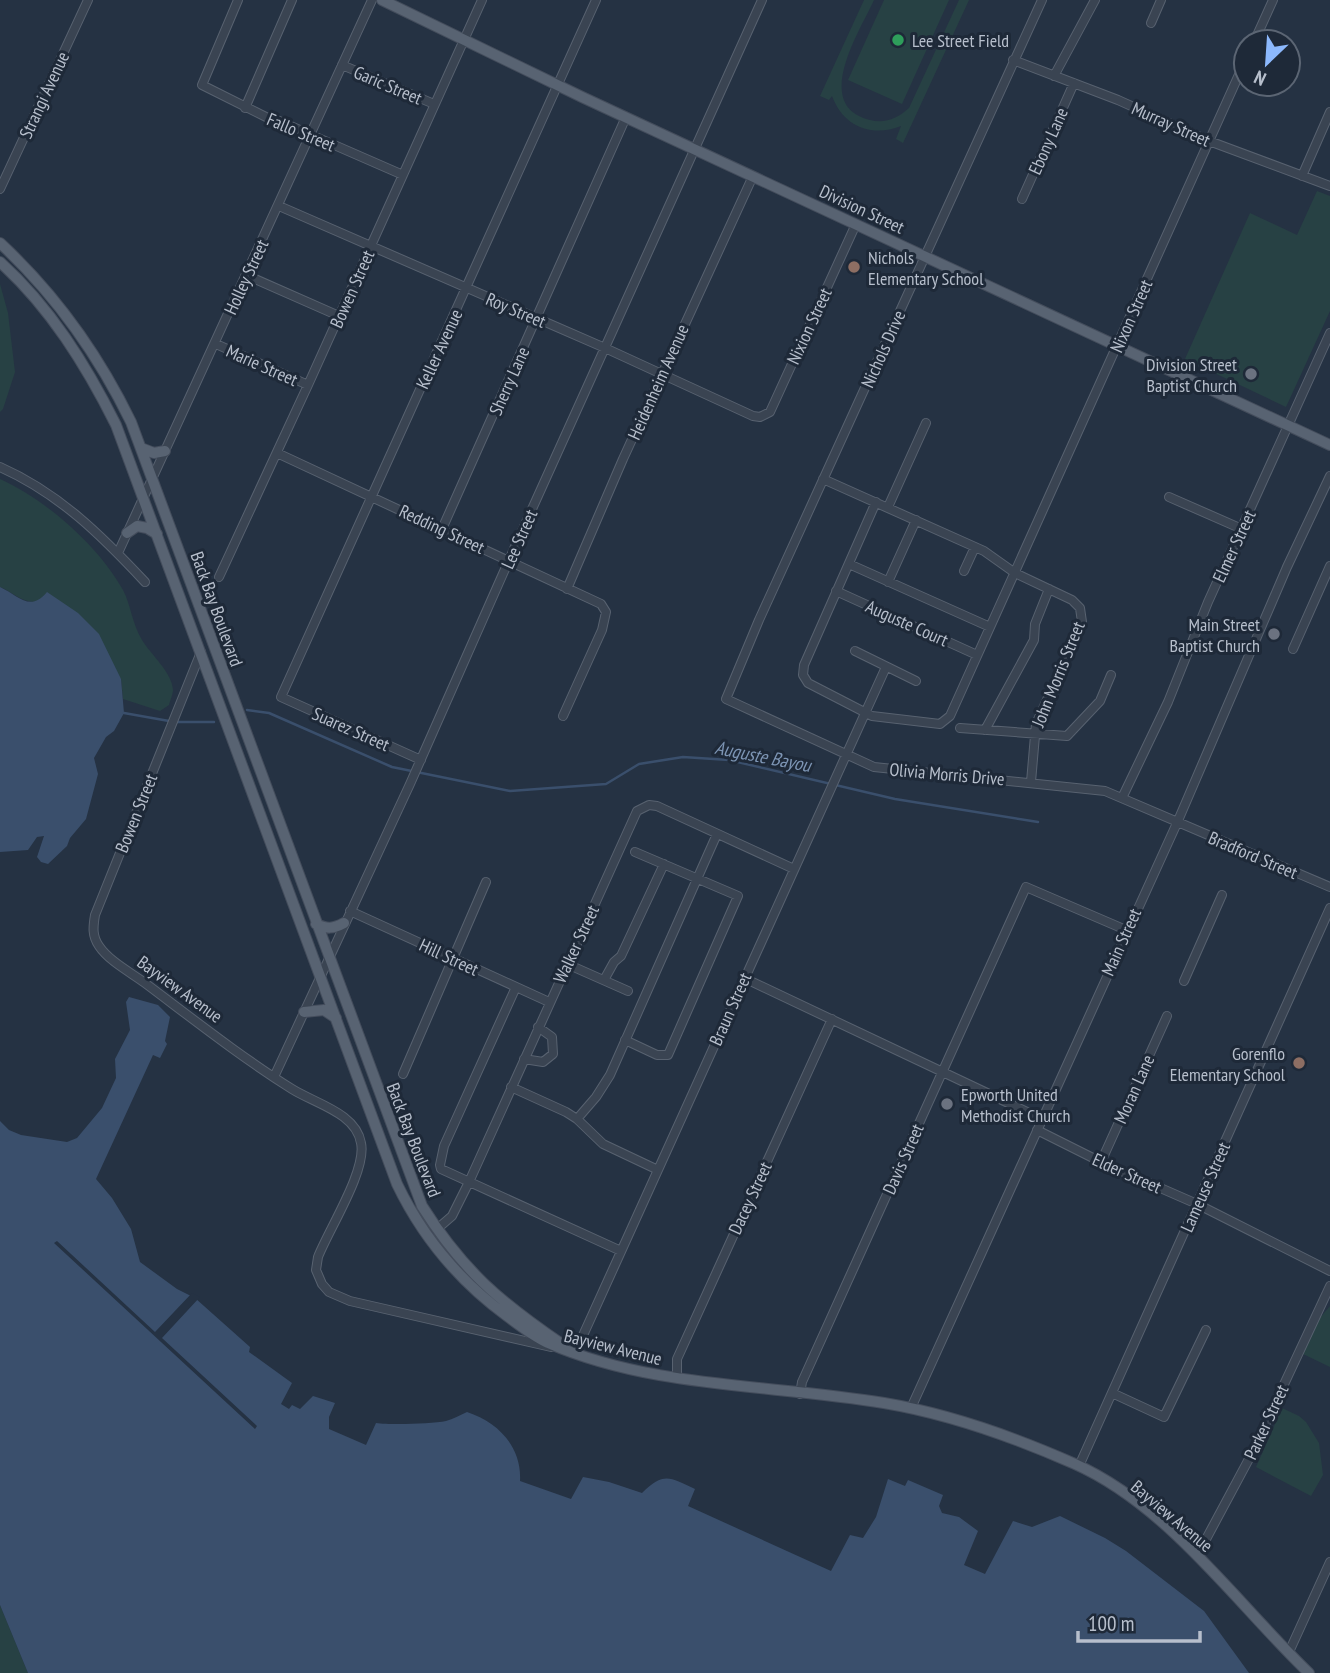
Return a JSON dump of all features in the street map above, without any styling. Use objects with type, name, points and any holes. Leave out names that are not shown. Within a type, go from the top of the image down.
[{"type":"main road","name":"Division Street","points":[[382,0],[694,149],[1330,445]]},
{"type":"main road","name":"Back Bay Boulevard","points":[[0,243],[59,305],[90,348],[113,386],[141,448],[422,1206],[464,1265],[486,1287],[575,1353]]},
{"type":"main road","name":"Back Bay Boulevard","points":[[0,262],[49,316],[86,368],[116,425],[397,1184],[426,1236],[443,1258],[482,1298],[545,1342],[575,1353]]},
{"type":"main road","points":[[141,448],[154,453],[165,451]]},
{"type":"main road","points":[[127,533],[137,526],[158,534]]},
{"type":"main road","points":[[316,924],[330,928],[344,923]]},
{"type":"main road","points":[[304,1012],[324,1010],[336,1018]]},
{"type":"main road","name":"Bayview Avenue","points":[[575,1353],[677,1378],[911,1408],[966,1423],[1079,1466],[1135,1502],[1197,1556],[1309,1673]]},
{"type":"street","name":"Strangi Avenue","points":[[0,189],[88,0]]},
{"type":"street","name":"Fallo Street","points":[[238,0],[202,85],[245,108],[403,175]]},
{"type":"street","points":[[245,108],[292,0]]},
{"type":"street","name":"Holley Street","points":[[118,553],[372,0]]},
{"type":"street","name":"Bowen Street","points":[[219,577],[278,453],[482,0]]},
{"type":"street","name":"Keller Avenue","points":[[281,697],[596,0]]},
{"type":"street","name":"Lee Street","points":[[274,1077],[420,763],[762,0]]},
{"type":"street","name":"Nichols Drive","points":[[726,699],[759,620],[1042,0]]},
{"type":"street","points":[[1054,76],[1095,0]]},
{"type":"street","points":[[1151,23],[1161,0]]},
{"type":"street","points":[[1260,28],[1273,0]]},
{"type":"street","name":"Murray Street","points":[[1013,60],[1176,124],[1209,141],[1330,186]]},
{"type":"street","name":"Garic Street","points":[[342,65],[434,104]]},
{"type":"street","name":"Ebony Lane","points":[[1022,199],[1074,83]]},
{"type":"street","name":"Nixon Street","points":[[1015,573],[1232,90]]},
{"type":"street","points":[[1302,176],[1330,112]]},
{"type":"street","name":"Sherry Lane","points":[[442,529],[626,117]]},
{"type":"street","name":"Heidenheim Avenue","points":[[567,589],[753,176]]},
{"type":"street","name":"Roy Street","points":[[279,206],[606,348],[753,416]]},
{"type":"street","name":"Nixion Street","points":[[753,416],[769,412],[856,224]]},
{"type":"street","points":[[246,275],[339,316]]},
{"type":"street","name":"Elmer Street","points":[[1122,798],[1168,702],[1192,638],[1330,333]]},
{"type":"street","name":"Marie Street","points":[[216,344],[308,385]]},
{"type":"street","points":[[888,507],[926,423]]},
{"type":"street","name":"Redding Street","points":[[278,453],[605,607],[606,618],[602,630],[563,716]]},
{"type":"street","points":[[0,467],[53,496],[101,535],[145,582]]},
{"type":"street","name":"Main Street","points":[[911,1408],[1126,930],[1177,823],[1287,567],[1330,476]]},
{"type":"street","points":[[824,478],[975,547],[1015,573],[1049,589],[1035,624],[1034,640],[985,730]]},
{"type":"street","points":[[1169,497],[1242,529]]},
{"type":"street","points":[[876,502],[804,665],[803,675],[807,683],[865,713],[899,720],[936,724],[944,722],[950,716],[1015,573]]},
{"type":"street","points":[[888,582],[916,520]]},
{"type":"street","points":[[964,571],[975,547]]},
{"type":"street","points":[[849,564],[990,628]]},
{"type":"street","points":[[1293,649],[1330,566]]},
{"type":"street","name":"John Morris Street","points":[[1031,782],[1038,719],[1082,622],[1080,608],[1072,600],[1049,589]]},
{"type":"street","name":"Auguste Court","points":[[836,591],[977,655]]},
{"type":"street","name":"Bowen Street","points":[[94,936],[95,915],[201,652]]},
{"type":"street","points":[[855,652],[916,681]]},
{"type":"street","name":"Braun Street","points":[[575,1353],[886,667]]},
{"type":"street","points":[[960,728],[1062,737],[1071,733],[1100,701],[1111,675]]},
{"type":"street","name":"Suarez Street","points":[[281,697],[420,763]]},
{"type":"street","name":"Olivia Morris Drive","points":[[726,699],[847,756],[881,768],[1097,789],[1177,823]]},
{"type":"street","name":"Walker Street","points":[[437,1229],[452,1216],[637,811],[649,805],[657,806],[794,869]]},
{"type":"street","name":"Bradford Street","points":[[1177,823],[1330,887]]},
{"type":"street","points":[[577,1119],[604,1086],[718,834]]},
{"type":"street","points":[[625,1041],[663,1056],[668,1055],[738,896],[635,852]]},
{"type":"street","points":[[604,980],[614,962],[621,956],[664,864]]},
{"type":"street","points":[[402,1074],[486,883]]},
{"type":"street","name":"Davis Street","points":[[800,1394],[802,1382],[1026,887],[1126,930]]},
{"type":"street","points":[[1184,981],[1222,895]]},
{"type":"street","name":"Lameuse Street","points":[[1079,1466],[1330,908]]},
{"type":"street","name":"Hill Street","points":[[350,911],[549,1002]]},
{"type":"street","name":"Bayview Avenue","points":[[94,936],[99,947],[111,958],[274,1077],[344,1117],[358,1130],[362,1146],[359,1170],[318,1257],[316,1270],[321,1284],[329,1292],[363,1305],[575,1353]]},
{"type":"street","points":[[567,964],[628,991]]},
{"type":"street","points":[[744,978],[1042,1119]]},
{"type":"street","points":[[516,987],[442,1153],[441,1169],[621,1251]]},
{"type":"street","name":"Moran Lane","points":[[1101,1162],[1167,1016]]},
{"type":"street","name":"Dacey Street","points":[[677,1378],[677,1359],[832,1019]]},
{"type":"street","points":[[524,1059],[543,1062],[553,1054],[552,1037],[538,1027]]},
{"type":"street","points":[[511,1087],[577,1119],[603,1144],[658,1170]]},
{"type":"street","name":"Elder Street","points":[[1037,1130],[1101,1162],[1197,1204],[1330,1271]]},
{"type":"street","name":"Parker Street","points":[[1197,1556],[1250,1457],[1330,1286]]},
{"type":"street","points":[[1112,1393],[1164,1417],[1206,1330]]},
{"type":"street","points":[[1289,1652],[1330,1562]]},
{"type":"green space","points":[[864,0],[874,0],[845,66],[842,84],[844,100],[853,112],[870,120],[886,121],[909,108],[959,0],[969,0],[903,143],[896,139],[901,126],[879,131],[859,127],[843,115],[832,96],[829,100],[820,96]]},
{"type":"green space","name":"Lee Street Field","points":[[884,0],[949,0],[902,104],[848,80]]},
{"type":"green space","points":[[1317,191],[1330,196],[1330,311],[1286,407],[1185,359],[1250,213],[1297,235]]},
{"type":"green space","points":[[0,284],[8,313],[15,372],[0,412]]},
{"type":"green space","points":[[0,479],[53,511],[85,541],[112,573],[126,596],[139,634],[172,683],[169,705],[160,711],[123,699],[121,679],[40,601],[30,602],[0,587]]},
{"type":"green space","points":[[1330,1306],[1330,1367],[1303,1354],[1319,1319]]},
{"type":"green space","points":[[1282,1408],[1306,1422],[1319,1443],[1323,1475],[1311,1496],[1256,1467]]},
{"type":"green space","points":[[0,1605],[28,1673],[0,1673]]},
{"type":"water","points":[[0,587],[29,602],[41,598],[47,592],[78,613],[99,634],[121,679],[124,713],[94,758],[98,774],[86,819],[70,838],[67,846],[48,864],[37,857],[44,836],[37,837],[28,850],[0,852]]},
{"type":"water","points":[[129,997],[158,1005],[170,1017],[165,1041],[167,1044],[160,1058],[153,1055],[96,1179],[112,1198],[131,1229],[140,1262],[177,1289],[195,1298],[250,1347],[249,1352],[292,1383],[281,1404],[289,1409],[292,1405],[300,1409],[313,1396],[335,1403],[329,1417],[329,1429],[366,1445],[376,1423],[440,1422],[467,1412],[489,1422],[506,1438],[517,1457],[520,1481],[571,1499],[583,1477],[642,1493],[662,1479],[673,1479],[695,1489],[688,1506],[831,1571],[850,1535],[863,1538],[876,1517],[888,1479],[905,1486],[908,1480],[943,1495],[939,1506],[942,1513],[959,1517],[978,1531],[964,1565],[985,1574],[1013,1521],[1032,1527],[1060,1516],[1126,1551],[1204,1611],[1249,1673],[28,1673],[0,1605],[0,1121],[9,1130],[21,1135],[67,1142],[77,1138],[102,1108],[116,1078],[115,1059],[130,1030],[126,1002]]},
{"type":"pier","points":[[57,1241],[155,1332],[192,1293],[200,1297],[162,1338],[257,1426],[255,1429],[54,1243]]},
{"type":"waterway","name":"Auguste Bayou","points":[[247,710],[269,713],[392,767],[510,791],[606,784],[639,764],[683,757],[729,760],[895,799],[1038,822]]},
{"type":"waterway","name":"Auguste Bayou","points":[[124,713],[169,721]]},
{"type":"waterway","name":"Auguste Bayou","points":[[176,722],[214,722]]},
{"type":"place","name":"Lee Street Field","points":[[898,40]]},
{"type":"place","name":"Nichols Elementary School","points":[[854,267]]},
{"type":"place","name":"Division Street Baptist Church","points":[[1251,374]]},
{"type":"place","name":"Main Street Baptist Church","points":[[1274,634]]},
{"type":"place","name":"Gorenflo Elementary School","points":[[1299,1063]]},
{"type":"place","name":"Epworth United Methodist Church","points":[[947,1104]]}]
